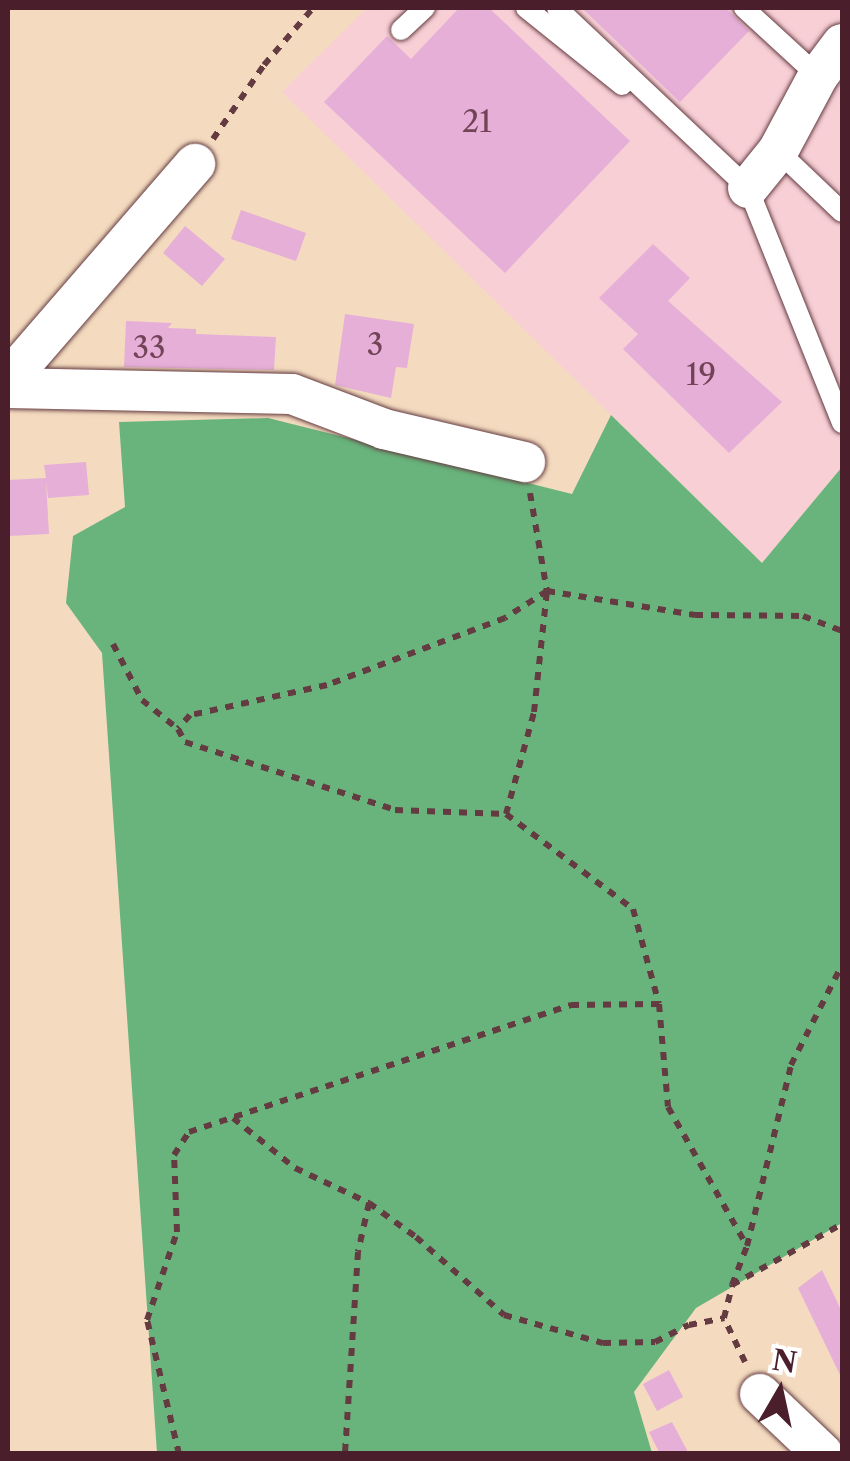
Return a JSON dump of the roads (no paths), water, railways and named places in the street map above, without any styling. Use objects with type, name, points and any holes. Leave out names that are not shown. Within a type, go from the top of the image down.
[{"type":"street","points":[[748,188],[778,151],[818,76],[842,44]]},
{"type":"street","points":[[8,384],[195,164]]},
{"type":"street","points":[[8,384],[292,394],[384,429],[525,462]]},
{"type":"street","points":[[760,1394],[823,1454]]},
{"type":"lane","points":[[401,30],[425,8]]},
{"type":"lane","points":[[526,8],[748,188]]},
{"type":"lane","points":[[557,8],[748,188],[842,423]]},
{"type":"lane","points":[[744,8],[818,76]]},
{"type":"lane","points":[[778,151],[842,212]]}]
